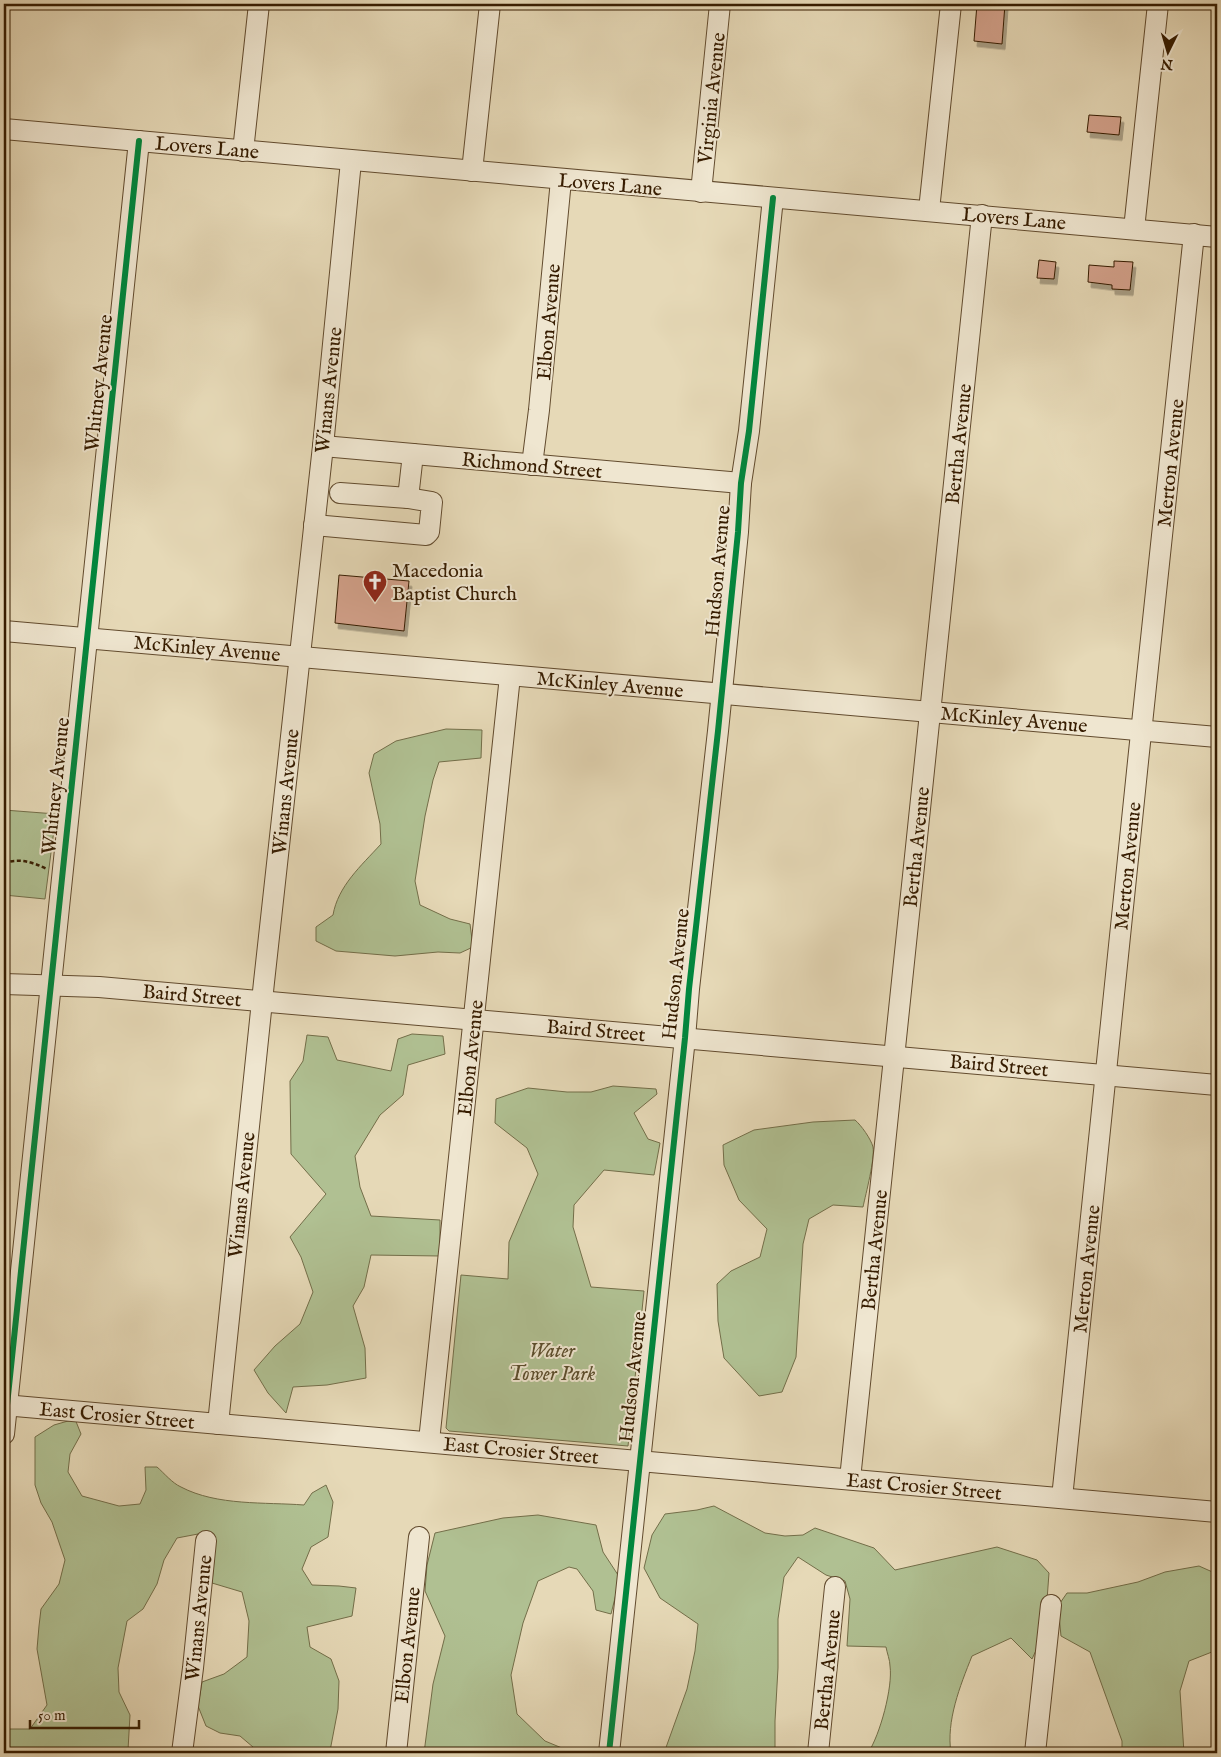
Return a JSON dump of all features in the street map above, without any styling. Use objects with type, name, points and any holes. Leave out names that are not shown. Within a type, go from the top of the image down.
[{"type":"street","points":[[243,151],[259,4]]},
{"type":"street","points":[[472,172],[490,4]]},
{"type":"street","name":"Virginia Avenue","points":[[701,192],[720,4]]},
{"type":"street","points":[[929,210],[951,4]]},
{"type":"street","points":[[1134,229],[1158,4]]},
{"type":"street","name":"Lovers Lane","points":[[4,129],[1217,237]]},
{"type":"street","name":"Whitney Avenue","points":[[4,1434],[5,1405],[140,141]]},
{"type":"street","name":"Winans Avenue","points":[[218,1424],[323,446],[350,161]]},
{"type":"street","name":"Elbon Avenue","points":[[532,465],[561,180]]},
{"type":"street","name":"Hudson Avenue","points":[[608,1753],[738,532],[740,483],[749,431],[773,198]]},
{"type":"street","name":"Bertha Avenue","points":[[850,1479],[982,215]]},
{"type":"street","name":"Merton Avenue","points":[[1062,1498],[1194,234]]},
{"type":"street","name":"Richmond Street","points":[[323,446],[740,483]]},
{"type":"street","points":[[408,498],[413,454]]},
{"type":"street","points":[[314,525],[426,535],[429,532],[432,502],[408,498],[340,493]]},
{"type":"street","name":"McKinley Avenue","points":[[4,630],[1217,737]]},
{"type":"street","name":"Elbon Avenue","points":[[429,1441],[510,676]]},
{"type":"street","name":"Baird Street","points":[[4,984],[99,987],[1217,1085]]},
{"type":"street","name":"East Crosier Street","points":[[5,1405],[1217,1512]]},
{"type":"street","name":"Elbon Avenue","points":[[396,1753],[419,1537]]},
{"type":"street","name":"Winans Avenue","points":[[182,1753],[206,1541]]},
{"type":"street","name":"Bertha Avenue","points":[[818,1753],[835,1587]]},
{"type":"street","points":[[1035,1753],[1051,1605]]},
{"type":"path","points":[[4,863],[13,860],[29,861],[62,873]]},
{"type":"green space","points":[[446,729],[482,730],[481,758],[439,762],[425,816],[415,881],[420,905],[450,919],[470,924],[473,947],[460,953],[438,952],[395,956],[336,951],[316,941],[316,927],[333,915],[340,895],[351,877],[381,844],[380,824],[369,773],[374,754],[396,741]]},
{"type":"green space","points":[[4,810],[56,814],[45,899],[4,895]]},
{"type":"green space","points":[[412,1034],[443,1036],[445,1054],[408,1065],[403,1095],[380,1115],[355,1156],[360,1187],[371,1216],[440,1220],[440,1256],[371,1255],[364,1287],[353,1306],[365,1348],[366,1378],[327,1385],[293,1387],[286,1413],[268,1393],[254,1370],[275,1346],[300,1324],[313,1292],[301,1257],[290,1237],[326,1194],[291,1154],[290,1081],[303,1061],[307,1035],[328,1037],[337,1060],[391,1071],[398,1039]]},
{"type":"green space","name":"Water Tower Park","points":[[613,1086],[656,1089],[657,1094],[634,1113],[648,1139],[660,1143],[654,1175],[604,1170],[574,1205],[573,1227],[591,1287],[644,1291],[628,1446],[449,1431],[446,1428],[461,1275],[508,1279],[509,1242],[538,1174],[527,1148],[495,1123],[496,1099],[528,1088],[567,1092],[591,1092]]},
{"type":"green space","points":[[855,1120],[865,1132],[873,1147],[872,1168],[863,1207],[833,1205],[809,1219],[803,1244],[796,1357],[782,1392],[759,1396],[724,1358],[718,1321],[717,1284],[731,1271],[760,1257],[767,1229],[739,1200],[724,1165],[723,1145],[754,1130],[813,1122]]},
{"type":"green space","points":[[75,1419],[81,1434],[70,1454],[68,1472],[82,1496],[119,1506],[140,1504],[146,1490],[145,1467],[157,1467],[174,1483],[195,1493],[241,1502],[304,1505],[312,1493],[326,1485],[333,1502],[328,1537],[311,1547],[302,1569],[312,1585],[356,1588],[352,1616],[307,1627],[310,1647],[331,1659],[339,1681],[338,1709],[330,1751],[323,1753],[260,1753],[240,1736],[220,1733],[206,1726],[198,1706],[202,1682],[224,1674],[247,1657],[249,1621],[242,1592],[212,1583],[215,1547],[198,1534],[177,1538],[164,1560],[157,1584],[143,1609],[127,1621],[118,1668],[119,1692],[130,1715],[128,1750],[125,1753],[4,1753],[4,1726],[9,1729],[30,1729],[47,1705],[37,1649],[41,1609],[59,1584],[65,1560],[52,1522],[41,1503],[35,1485],[35,1437],[54,1425]]},
{"type":"green space","points":[[714,1506],[765,1533],[785,1536],[803,1535],[815,1528],[874,1548],[895,1570],[997,1547],[1037,1560],[1049,1573],[1047,1600],[1039,1644],[1032,1659],[1011,1638],[972,1656],[952,1716],[950,1729],[951,1753],[868,1753],[877,1735],[888,1698],[890,1661],[886,1647],[847,1646],[850,1599],[845,1581],[826,1575],[798,1557],[784,1577],[778,1619],[775,1753],[664,1753],[687,1689],[695,1651],[698,1624],[660,1598],[644,1568],[652,1535],[665,1514]]},
{"type":"green space","points":[[538,1515],[596,1525],[603,1552],[620,1578],[611,1614],[596,1610],[593,1591],[577,1569],[569,1567],[538,1581],[523,1623],[511,1675],[517,1714],[545,1741],[574,1753],[424,1753],[433,1684],[445,1636],[425,1591],[427,1565],[435,1533],[503,1518]]},
{"type":"green space","points":[[1199,1566],[1217,1574],[1217,1650],[1189,1661],[1180,1691],[1184,1753],[1122,1753],[1122,1741],[1090,1652],[1061,1636],[1058,1606],[1067,1593],[1087,1593],[1138,1582],[1165,1572]]},
{"type":"building","points":[[977,4],[1005,4],[1002,44],[974,41]]},
{"type":"building","points":[[1089,115],[1121,117],[1119,135],[1087,132]]},
{"type":"building","points":[[1039,260],[1056,262],[1054,279],[1037,278]]},
{"type":"building","points":[[1114,261],[1133,262],[1130,290],[1112,289],[1112,285],[1088,282],[1089,265],[1114,267]]},
{"type":"building","points":[[339,575],[409,581],[404,631],[335,623]]},
{"type":"cycle path","points":[[4,1434],[139,141]]},
{"type":"cycle path","points":[[609,1753],[718,731],[738,532],[741,483],[749,431],[773,198]]},
{"type":"place","name":"Macedonia Baptist Church","points":[[375,603]]}]
